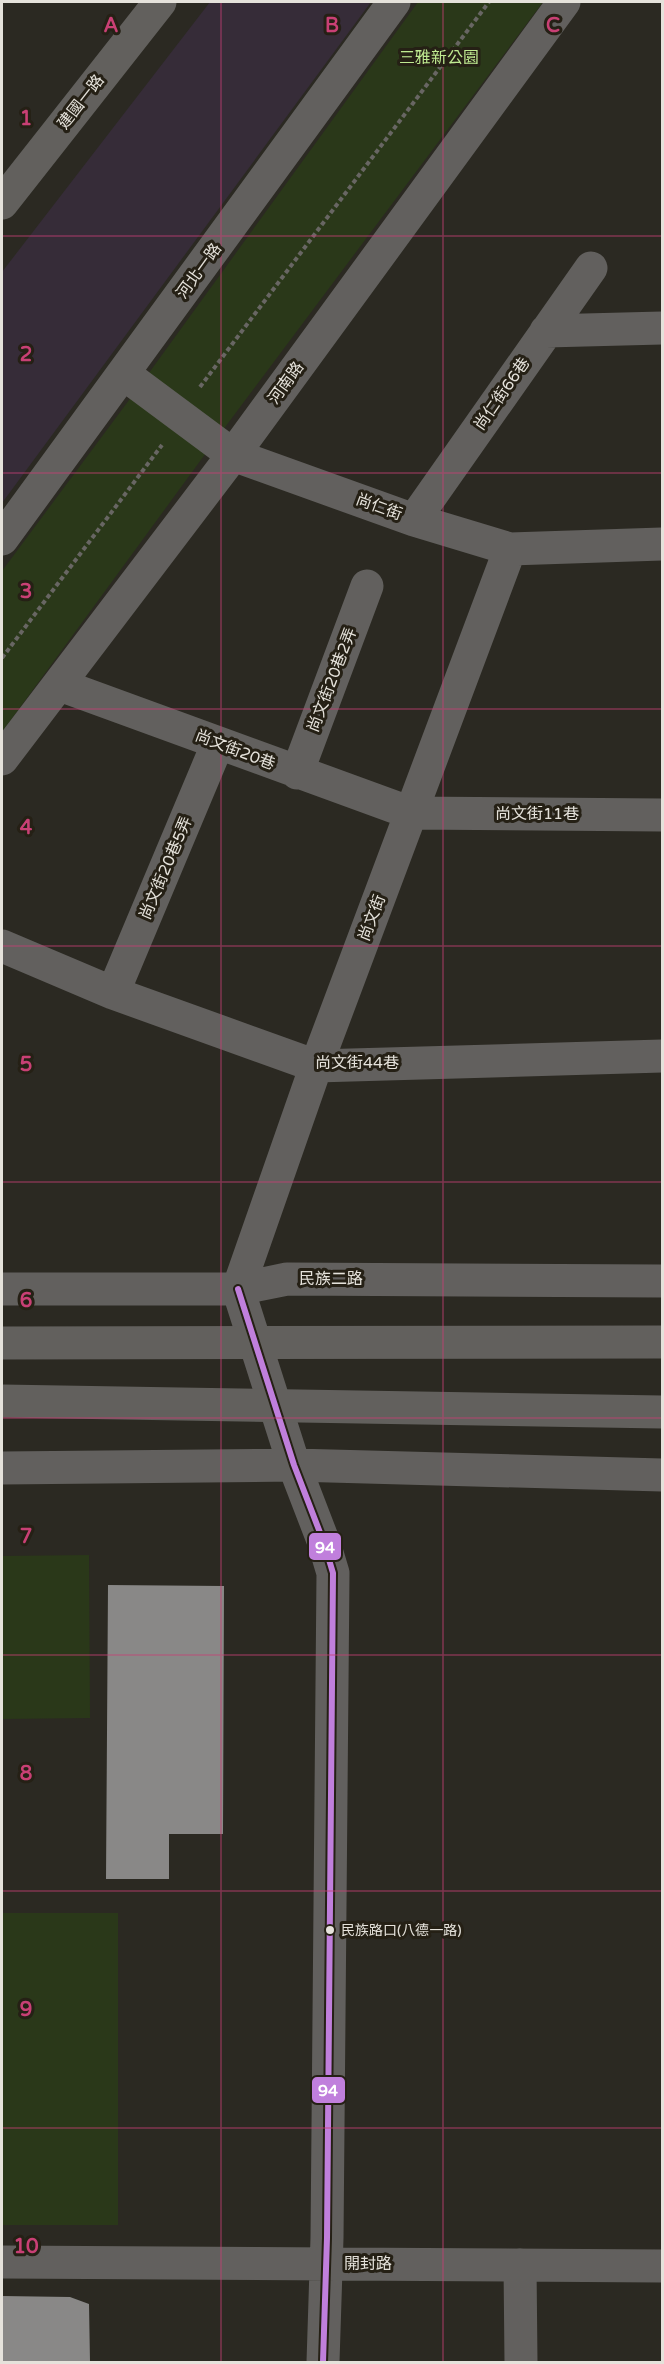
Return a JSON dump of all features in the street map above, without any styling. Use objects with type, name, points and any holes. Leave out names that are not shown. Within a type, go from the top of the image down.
[{"type":"main road","name":"建國一路","points":[[2,203],[160,2]]},
{"type":"main road","points":[[2,1343],[663,1342]]},
{"type":"main road","points":[[2,1401],[663,1412]]},
{"type":"street","name":"河北一路","points":[[2,539],[394,2]]},
{"type":"street","name":"河南路","points":[[2,759],[233,455],[564,2]]},
{"type":"street","name":"尚仁街66巷","points":[[414,520],[591,268]]},
{"type":"street","points":[[546,331],[663,328]]},
{"type":"street","name":"尚仁街","points":[[124,374],[233,455],[414,520],[510,549],[663,544]]},
{"type":"street","name":"尚文街","points":[[238,1289],[316,1066],[510,549]]},
{"type":"street","name":"尚文街20巷2弄","points":[[297,773],[367,586]]},
{"type":"street","name":"尚文街20巷","points":[[60,685],[411,813]]},
{"type":"street","name":"尚文街20巷5弄","points":[[113,993],[218,743]]},
{"type":"street","name":"尚文街11巷","points":[[411,813],[663,815]]},
{"type":"street","name":"尚文街44巷","points":[[2,946],[113,993],[316,1066],[663,1056]]},
{"type":"street","name":"民族二路","points":[[2,1289],[238,1289],[287,1279],[663,1281]]},
{"type":"street","points":[[238,1289],[294,1465],[333,1573],[323,2362]]},
{"type":"street","points":[[2,1468],[294,1465],[663,1475]]},
{"type":"street","name":"開封路","points":[[2,2262],[663,2266]]},
{"type":"street","points":[[520,2265],[520,2362]]},
{"type":"path","points":[[196,392],[489,2]]},
{"type":"path","points":[[2,658],[168,437]]},
{"type":"shaded area","points":[[210,2],[371,2],[2,503],[2,272]]},
{"type":"green space","name":"三雅新公園","points":[[418,2],[543,2],[214,442],[2,732],[2,571]]},
{"type":"green space","points":[[89,1555],[90,1718],[2,1719],[2,1556]]},
{"type":"green space","points":[[2,1913],[118,1913],[118,2225],[2,2225]]},
{"type":"building","points":[[108,1585],[224,1586],[223,1834],[169,1834],[169,1879],[106,1879]]},
{"type":"building","points":[[2,2296],[70,2297],[89,2304],[90,2362],[2,2362]]},
{"type":"transit line","name":"94","points":[[238,1289],[294,1465],[333,1573],[327,2238],[323,2362]]},
{"type":"place","name":"民族路口(八德一路)","points":[[330,1930]]}]
